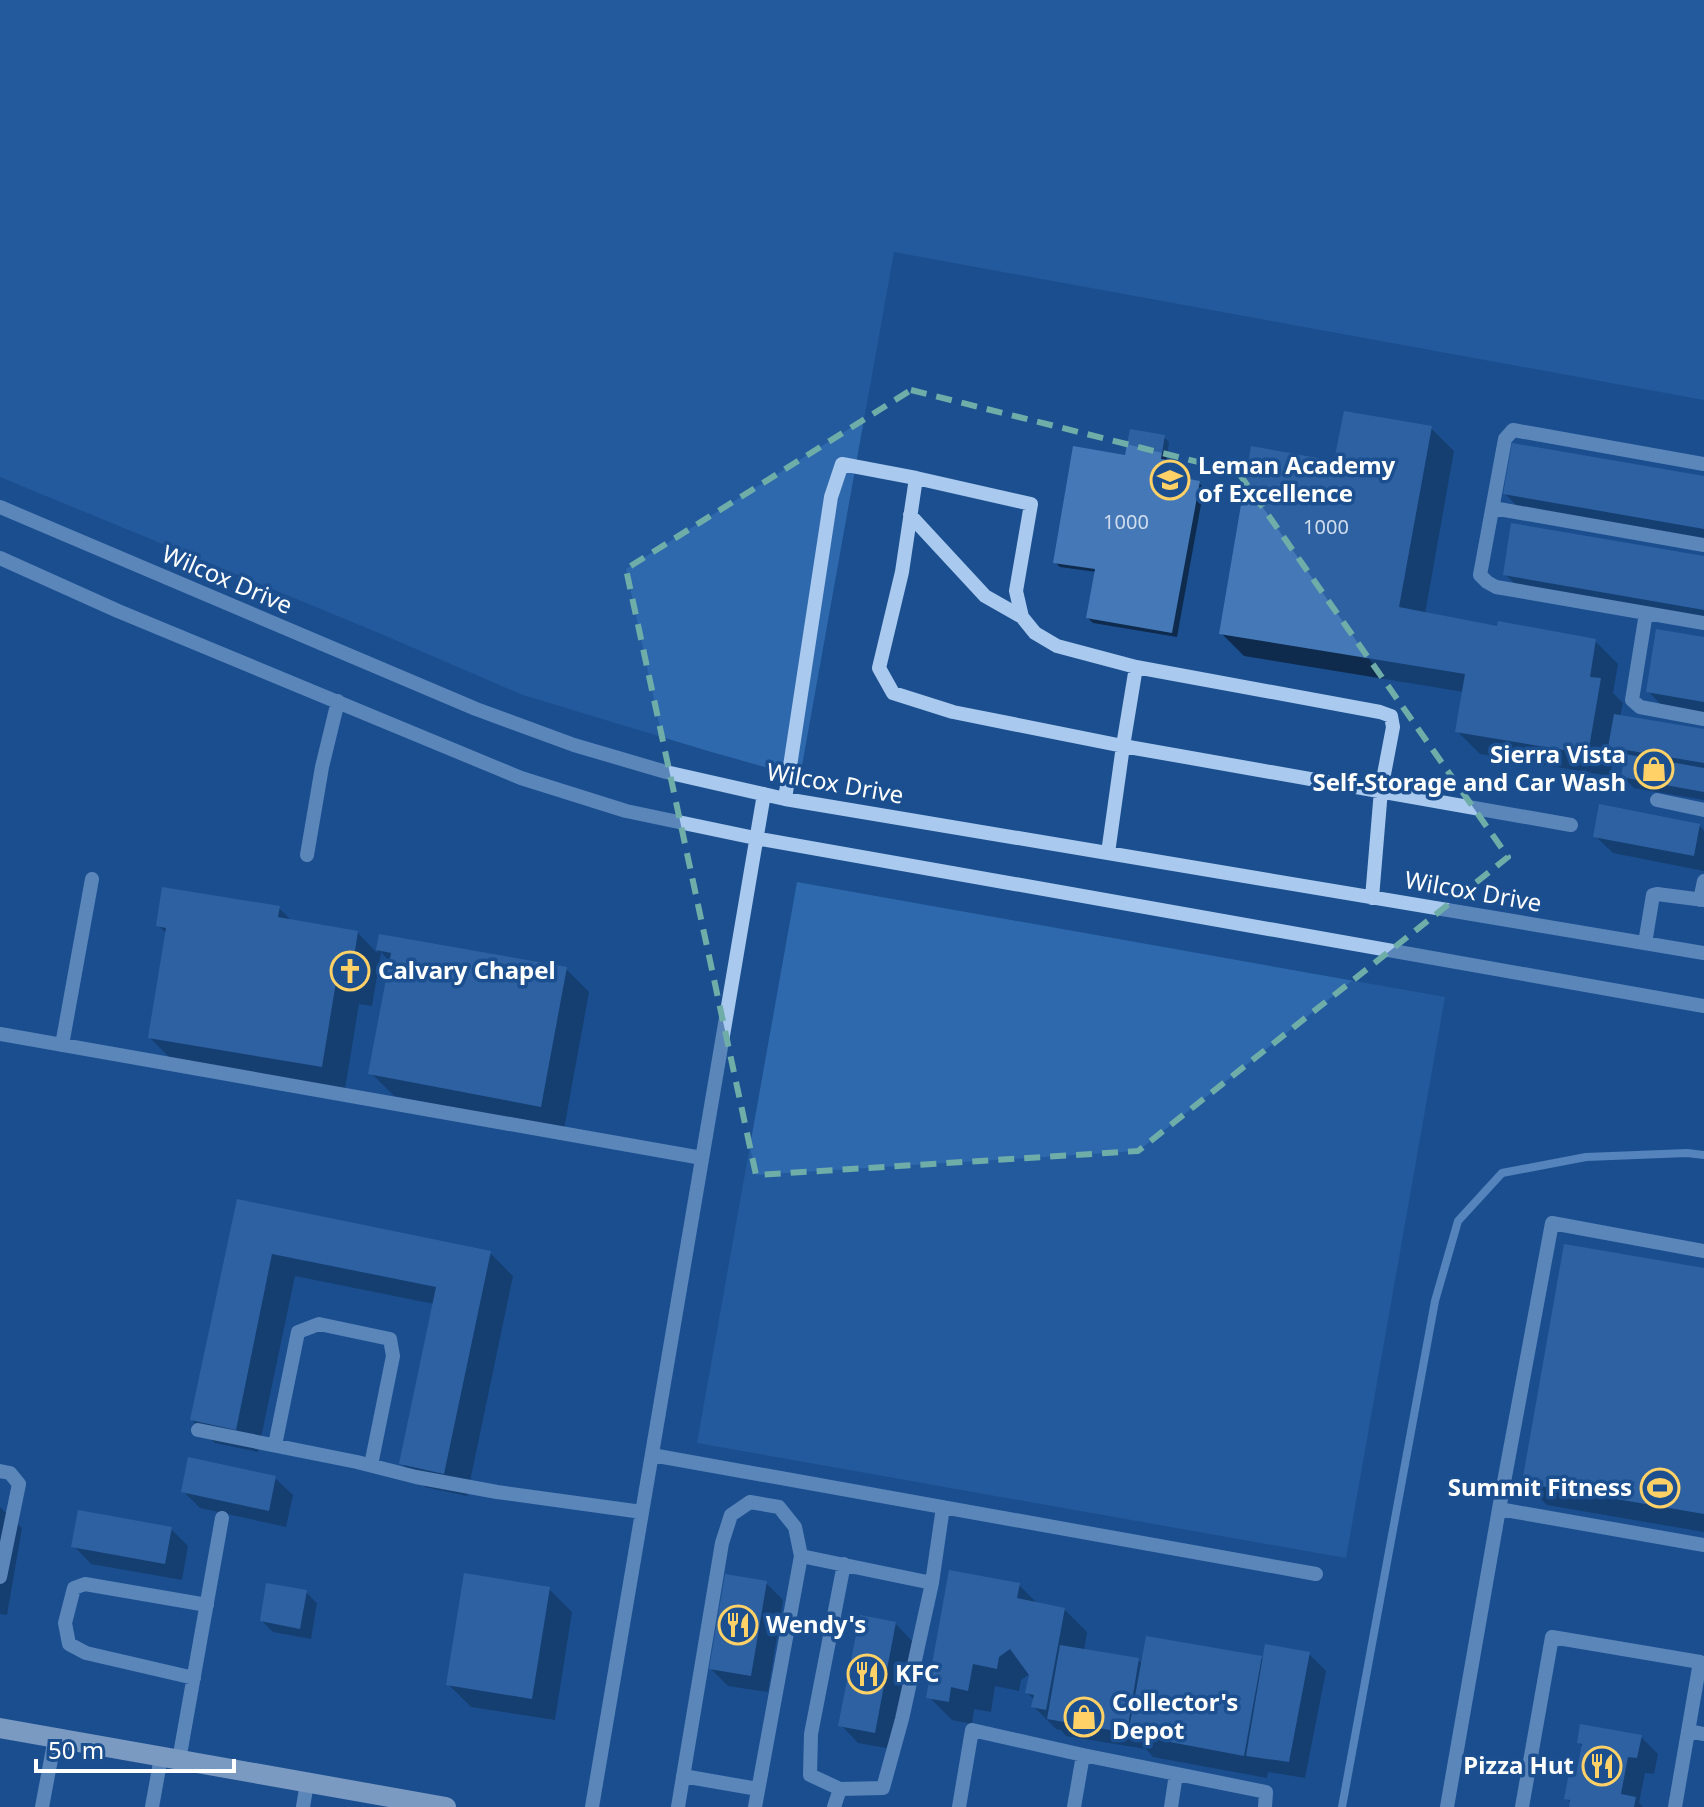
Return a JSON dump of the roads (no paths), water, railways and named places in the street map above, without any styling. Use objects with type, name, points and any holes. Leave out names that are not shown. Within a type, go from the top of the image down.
[{"type":"main road","points":[[0,1728],[446,1807]]},
{"type":"street","points":[[1704,464],[1513,430],[1505,439],[1480,575],[1496,587],[1704,623]]},
{"type":"street","points":[[785,799],[831,497],[842,464],[1031,504],[1016,591],[1022,617]]},
{"type":"street","points":[[916,478],[902,572],[879,668],[893,693],[953,712],[1123,746],[1571,825]]},
{"type":"street","name":"Wilcox Drive","points":[[0,507],[476,709],[589,750],[666,772],[785,799],[1704,953]]},
{"type":"street","points":[[1493,508],[1704,545]]},
{"type":"street","points":[[910,515],[985,596],[1022,617],[1035,633],[1057,646],[1136,667],[1391,716],[1393,727],[1381,790],[1372,898]]},
{"type":"street","points":[[0,558],[118,611],[521,778],[626,811],[755,838],[1704,1006]]},
{"type":"street","points":[[1646,613],[1632,700],[1640,707],[1704,719]]},
{"type":"street","points":[[1108,853],[1136,667]]},
{"type":"street","points":[[307,855],[322,767],[338,701]]},
{"type":"street","points":[[592,1807],[764,794]]},
{"type":"street","points":[[1657,800],[1704,810]]},
{"type":"street","points":[[62,1045],[92,879]]},
{"type":"street","points":[[1645,943],[1653,895],[1702,900],[1704,881]]},
{"type":"street","points":[[0,1034],[702,1158]]},
{"type":"street","points":[[1447,1807],[1552,1223],[1704,1251]]},
{"type":"street","points":[[275,1445],[298,1332],[319,1324],[390,1339],[393,1356],[371,1465]]},
{"type":"street","points":[[198,1430],[497,1492],[642,1512]]},
{"type":"street","points":[[652,1455],[1316,1574]]},
{"type":"street","points":[[0,1471],[10,1473],[19,1484],[0,1577]]},
{"type":"street","points":[[764,1504],[769,1476]]},
{"type":"street","points":[[678,1807],[722,1543],[731,1515],[750,1502],[779,1507],[795,1527],[801,1556],[755,1807]]},
{"type":"street","points":[[844,1564],[811,1734],[810,1775],[840,1789],[883,1788],[902,1719],[932,1583],[943,1507]]},
{"type":"street","points":[[1499,1509],[1704,1545]]},
{"type":"street","points":[[152,1807],[194,1678],[222,1518]]},
{"type":"street","points":[[801,1556],[932,1583]]},
{"type":"street","points":[[194,1678],[86,1653],[69,1644],[65,1623],[74,1588],[85,1584],[207,1605]]},
{"type":"street","points":[[1522,1807],[1552,1637],[1700,1662],[1675,1807]]},
{"type":"street","points":[[959,1807],[972,1730],[1266,1792],[1265,1807]]},
{"type":"street","points":[[1688,1731],[1704,1734]]},
{"type":"street","points":[[42,1807],[55,1738]]},
{"type":"street","points":[[1074,1807],[1083,1755]]},
{"type":"street","points":[[1171,1807],[1176,1774]]},
{"type":"street","points":[[683,1776],[758,1789]]},
{"type":"street","points":[[303,1807],[307,1783]]},
{"type":"street","points":[[834,1807],[840,1789]]},
{"type":"waterway","points":[[1342,1807],[1435,1301],[1458,1221],[1502,1173],[1586,1157],[1704,1155]]},
{"type":"place","name":"Leman Academy of Excellence","points":[[1170,480]]},
{"type":"place","name":"Sierra Vista Self-Storage and Car Wash","points":[[1654,769]]},
{"type":"place","name":"Calvary Chapel","points":[[350,971]]},
{"type":"place","name":"Summit Fitness","points":[[1660,1488]]},
{"type":"place","name":"Wendy's","points":[[738,1625]]},
{"type":"place","name":"KFC","points":[[867,1674]]},
{"type":"place","name":"Collector's Depot","points":[[1084,1717]]},
{"type":"place","name":"Pizza Hut","points":[[1602,1766]]}]
